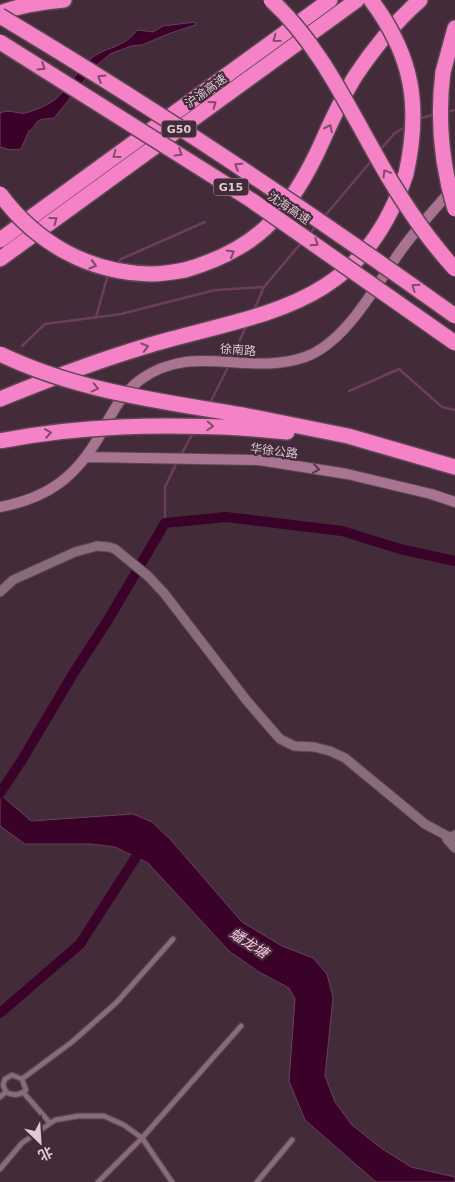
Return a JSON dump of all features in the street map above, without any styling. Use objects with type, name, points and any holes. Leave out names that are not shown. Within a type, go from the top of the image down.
[{"type":"highway","points":[[0,15],[13,8],[64,0]]},
{"type":"highway","points":[[270,0],[292,22],[320,58],[401,196],[429,238],[455,269]]},
{"type":"highway","name":"沪渝高速","points":[[0,240],[330,0]]},
{"type":"highway","name":"沪渝高速","points":[[0,259],[357,0]]},
{"type":"highway","points":[[0,399],[65,373],[281,308],[326,286],[362,255],[389,216],[406,174],[412,150],[414,121],[412,92],[406,64],[384,18],[371,0]]},
{"type":"highway","points":[[0,194],[10,208],[31,229],[54,247],[85,262],[117,272],[152,274],[185,270],[207,264],[228,255],[265,229],[280,212],[306,174],[355,76],[381,40],[420,0]]},
{"type":"highway","name":"沈海高速","points":[[0,15],[239,166],[337,232],[455,316]]},
{"type":"highway","points":[[455,28],[443,72],[439,128],[447,181],[455,209]]},
{"type":"highway","name":"沈海高速","points":[[0,42],[251,200],[455,343]]},
{"type":"highway","points":[[0,354],[42,373],[75,383],[243,421],[348,436],[455,467]]},
{"type":"highway","points":[[0,441],[62,431],[106,427],[243,421]]},
{"type":"street","name":"徐南路","points":[[0,507],[21,503],[41,494],[60,483],[77,469],[117,404],[127,392],[153,372],[168,365],[184,361],[217,360],[248,364],[278,363],[307,356],[333,340],[352,319],[427,217],[455,185]]},
{"type":"street","name":"华徐公路","points":[[86,457],[259,460],[347,474],[431,494],[455,502]]},
{"type":"street","points":[[0,592],[13,580],[64,556],[89,547],[109,547],[128,559],[164,593],[260,717],[280,739],[294,746],[314,746],[345,758],[425,824],[452,836],[448,841],[455,848]]},
{"type":"lane","points":[[22,1079],[72,1042],[117,1002],[173,939]]},
{"type":"lane","points":[[98,1182],[142,1138],[241,1026]]},
{"type":"lane","points":[[12,1075],[22,1079],[26,1090],[12,1095],[6,1092],[3,1085],[5,1080],[12,1075]]},
{"type":"lane","points":[[0,1097],[6,1092]]},
{"type":"lane","points":[[23,1092],[50,1123]]},
{"type":"lane","points":[[0,1169],[22,1143],[54,1120],[78,1116],[104,1116],[124,1125],[142,1138],[172,1182]]},
{"type":"lane","points":[[257,1182],[292,1140]]},
{"type":"water","points":[[195,22],[195,25],[142,45],[131,46],[110,54],[96,66],[54,118],[43,119],[37,122],[29,131],[21,149],[11,150],[0,147],[0,113],[8,111],[25,113],[51,102],[61,94],[89,60],[95,55],[126,41],[137,30],[153,32],[163,26]]},
{"type":"water","name":"蟠龙塘","points":[[0,794],[31,821],[133,814],[152,822],[170,839],[242,922],[282,946],[313,958],[327,974],[333,997],[325,1076],[335,1102],[352,1125],[381,1148],[411,1167],[455,1177],[455,1182],[376,1182],[305,1120],[289,1081],[295,999],[289,988],[259,972],[229,951],[148,863],[115,847],[91,844],[25,844],[0,826]]},
{"type":"waterway","points":[[445,112],[455,110]]},
{"type":"waterway","points":[[419,119],[435,114]]},
{"type":"waterway","points":[[380,150],[395,133],[407,126]]},
{"type":"waterway","points":[[324,217],[372,160]]},
{"type":"waterway","points":[[117,264],[121,259],[205,222]]},
{"type":"waterway","points":[[309,234],[317,225]]},
{"type":"waterway","points":[[254,310],[264,287],[302,242]]},
{"type":"waterway","points":[[96,317],[107,278],[110,275]]},
{"type":"waterway","points":[[22,346],[45,324],[121,314],[215,290],[263,287]]},
{"type":"waterway","points":[[231,360],[247,324]]},
{"type":"waterway","points":[[209,405],[229,365]]},
{"type":"waterway","points":[[349,391],[399,369],[442,407],[455,410]]},
{"type":"waterway","points":[[181,455],[194,431]]},
{"type":"waterway","points":[[165,523],[165,487],[177,462]]},
{"type":"waterway","points":[[0,793],[108,620],[165,523],[226,517],[342,531],[400,549],[455,561]]},
{"type":"waterway","points":[[0,1013],[80,944],[143,846]]}]
